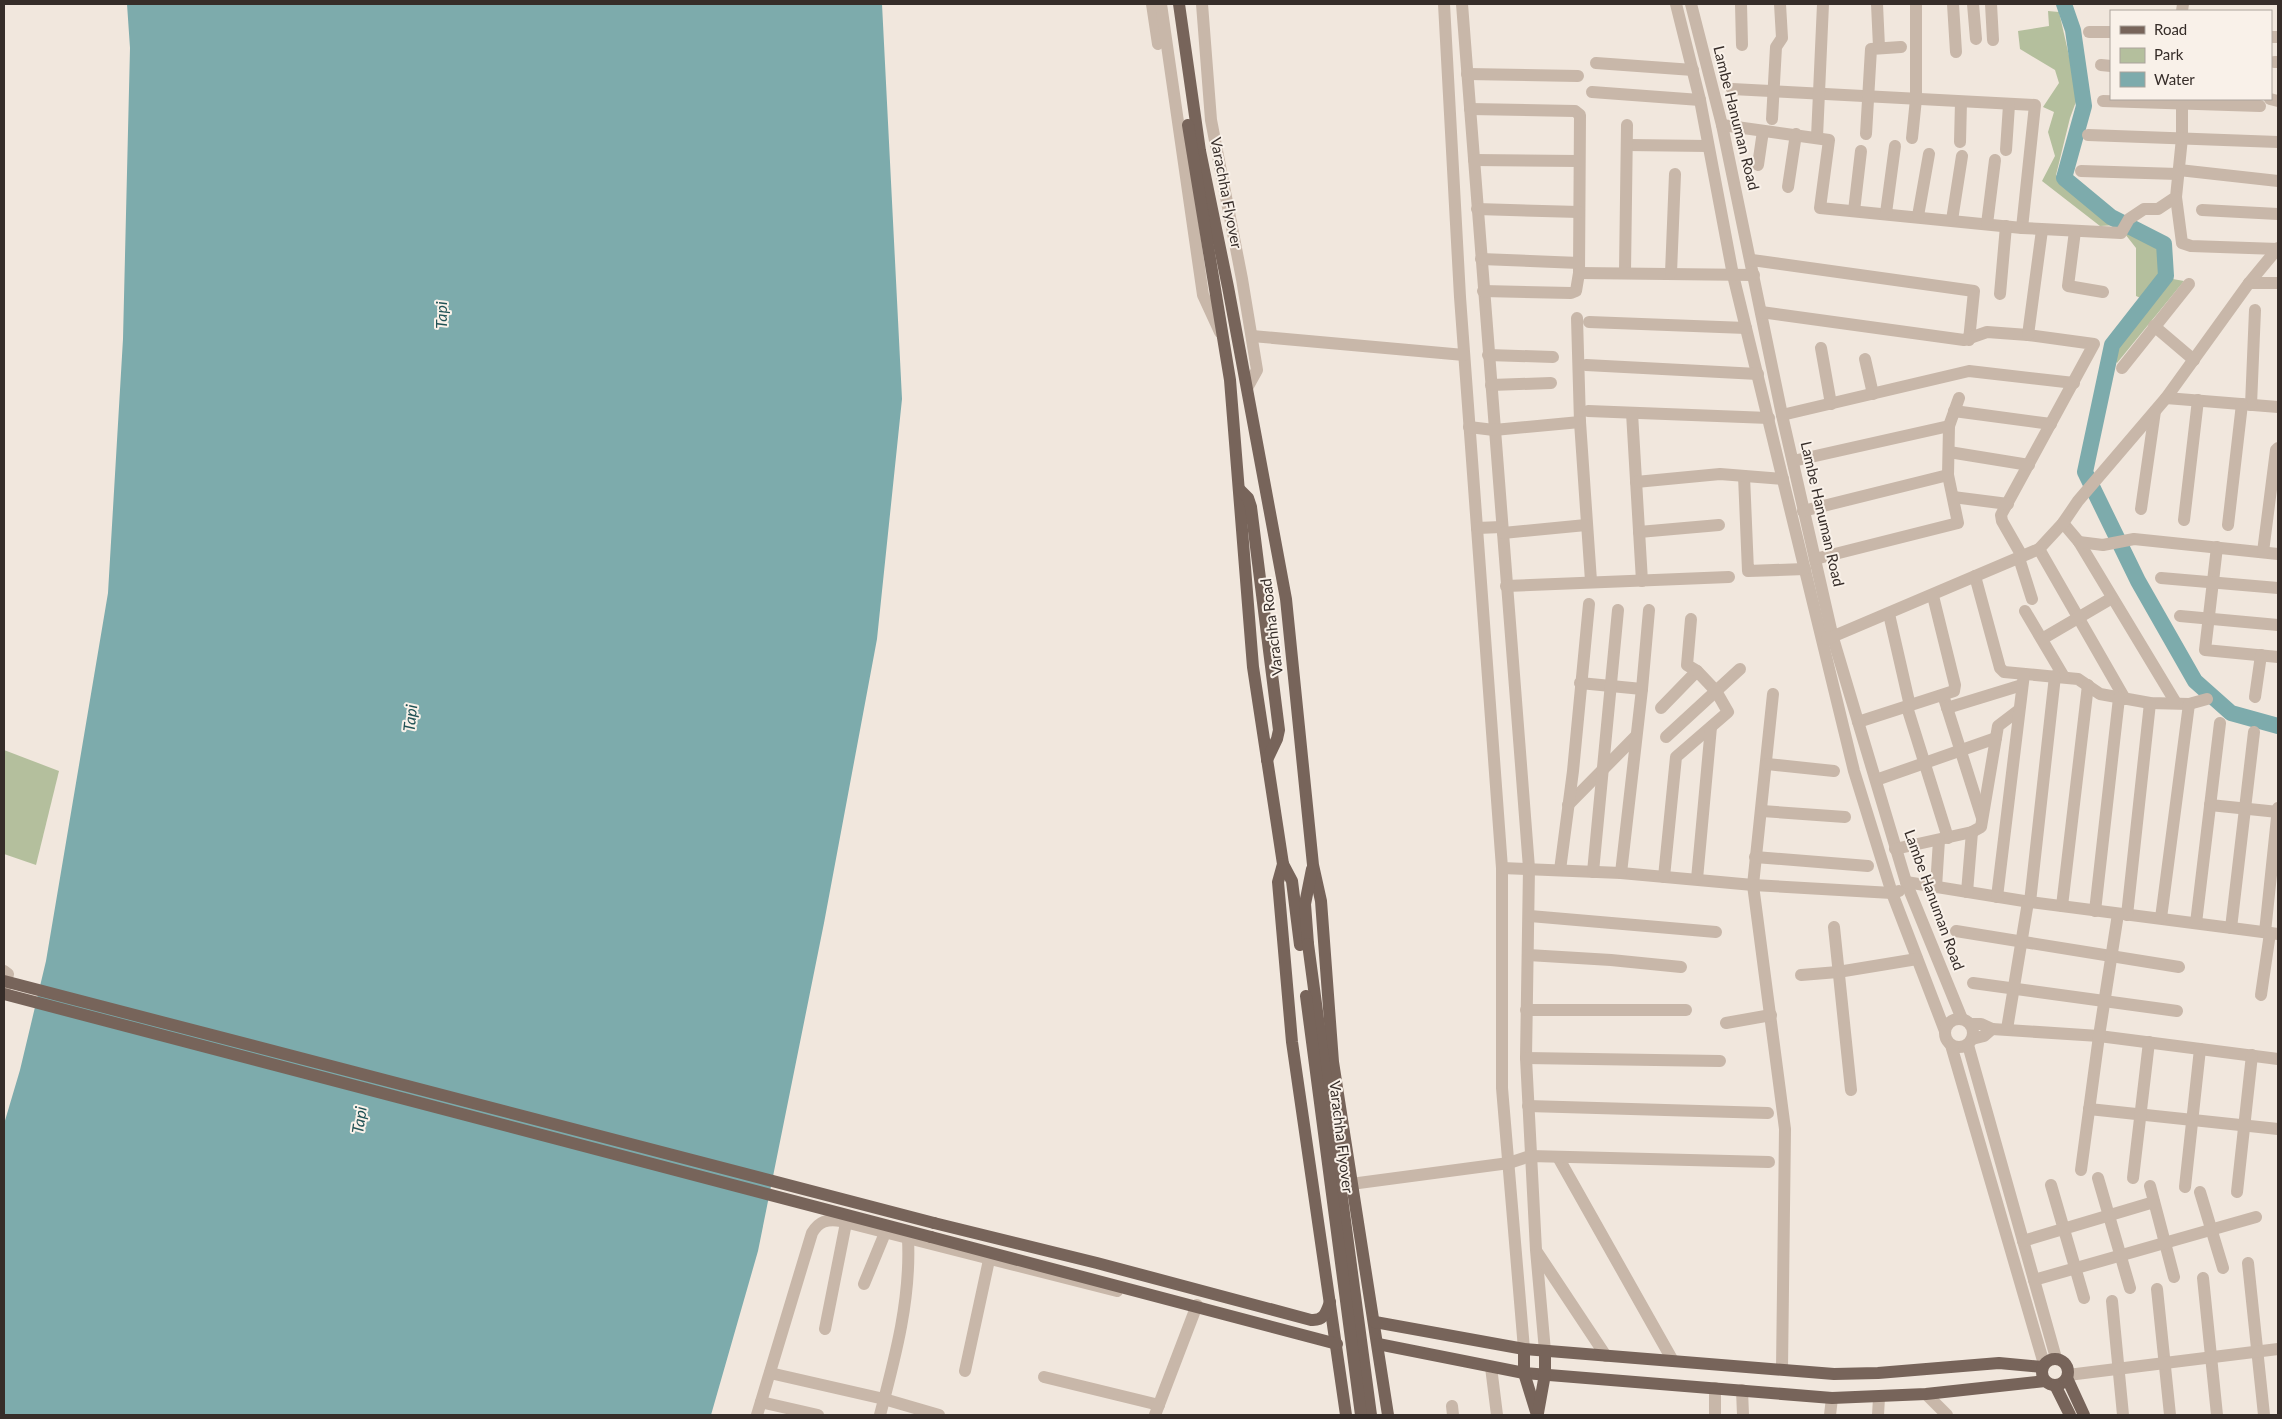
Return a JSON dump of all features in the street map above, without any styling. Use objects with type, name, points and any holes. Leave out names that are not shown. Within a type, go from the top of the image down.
[{"type":"main road","name":"Varachha Flyover","points":[[1172,4],[1191,152],[1230,380],[1253,667],[1283,864],[1292,881],[1304,944],[1371,1415]]},
{"type":"main road","name":"Varachha Flyover","points":[[1180,4],[1200,150],[1247,388]]},
{"type":"main road","name":"Varachha Road","points":[[1247,388],[1286,599],[1313,865]]},
{"type":"main road","points":[[1239,489],[1248,498],[1251,507],[1279,730],[1267,760]]},
{"type":"main road","points":[[1283,864],[1278,882],[1292,1042],[1346,1415]]},
{"type":"main road","name":"Varachha Flyover","points":[[1313,865],[1305,904],[1304,944],[1361,1415]]},
{"type":"main road","points":[[1313,865],[1321,901],[1333,1062],[1388,1415]]},
{"type":"main road","points":[[4,980],[934,1224],[1097,1263],[1311,1320],[1318,1321],[1324,1317],[1330,1302]]},
{"type":"main road","points":[[4,994],[1197,1305],[1336,1344]]},
{"type":"main road","points":[[1317,1214],[1326,1200],[1336,1196],[1347,1199],[1355,1209]]},
{"type":"main road","points":[[1309,1336],[1312,1327],[1311,1320]]},
{"type":"main road","points":[[1374,1322],[1524,1349],[1834,1374],[1878,1373],[1999,1363],[2043,1366]]},
{"type":"main road","points":[[1396,1348],[1391,1340],[1391,1335],[1400,1326]]},
{"type":"main road","points":[[1378,1344],[1524,1373],[1832,1398],[1879,1398],[2062,1383],[2067,1376]]},
{"type":"main road","points":[[1524,1349],[1524,1373],[1537,1415]]},
{"type":"main road","points":[[1537,1415],[1545,1374],[1545,1351]]},
{"type":"main road","points":[[2070,1415],[2050,1383],[2041,1375],[2043,1366],[2049,1359],[2056,1358],[2066,1364],[2067,1376],[2084,1415]]},
{"type":"street","points":[[1152,4],[1176,146],[1184,157]]},
{"type":"street","points":[[1161,4],[1203,295],[1222,336]]},
{"type":"street","points":[[1202,4],[1211,120],[1257,370],[1247,388]]},
{"type":"street","points":[[1444,4],[1464,355],[1502,868],[1502,1088],[1524,1349]]},
{"type":"street","points":[[1462,4],[1529,868],[1530,916],[1526,1058],[1536,1250],[1545,1351]]},
{"type":"street","points":[[1676,4],[1700,100],[1733,275],[1805,569],[1828,639],[1854,771],[1892,893],[1945,1031],[1946,1039],[1951,1045],[2043,1366]]},
{"type":"street","name":"Lambe Hanuman Road","points":[[1691,4],[1722,125],[1752,260],[1782,415],[1815,559],[1828,639],[1858,722],[1907,885],[1966,1022]]},
{"type":"street","points":[[1741,4],[1742,45]]},
{"type":"street","points":[[1772,119],[1776,47],[1782,38],[1780,4]]},
{"type":"street","points":[[1817,137],[1823,4]]},
{"type":"street","points":[[1877,4],[1879,47]]},
{"type":"street","points":[[1912,138],[1916,99],[1916,4]]},
{"type":"street","points":[[1953,4],[1956,52]]},
{"type":"street","points":[[1973,4],[1976,39]]},
{"type":"street","points":[[1991,4],[1993,40]]},
{"type":"street","points":[[2089,32],[2110,32]]},
{"type":"street","points":[[1866,134],[1871,49],[1901,46]]},
{"type":"street","points":[[1596,62],[1693,70]]},
{"type":"street","points":[[1467,74],[1578,76]]},
{"type":"street","points":[[1732,89],[1820,92],[2036,106],[2022,228]]},
{"type":"street","points":[[1592,92],[1700,100]]},
{"type":"street","points":[[2103,101],[2265,102],[2278,100]]},
{"type":"street","points":[[2182,101],[2182,138],[2176,197],[2182,243],[2191,246],[2278,248]]},
{"type":"street","points":[[1960,142],[1962,102]]},
{"type":"street","points":[[2006,150],[2009,105]]},
{"type":"street","points":[[1470,109],[1577,111],[1580,115],[1579,268],[1577,288],[1571,293],[1483,291]]},
{"type":"street","points":[[1625,272],[1627,125]]},
{"type":"street","points":[[1722,125],[1829,140],[1820,208],[1918,216],[2042,230],[2121,233],[2129,219],[2144,209],[2158,208],[2176,197]]},
{"type":"street","points":[[1758,165],[1763,131]]},
{"type":"street","points":[[1788,187],[1796,134]]},
{"type":"street","points":[[2088,135],[2278,142]]},
{"type":"street","points":[[1626,145],[1708,146]]},
{"type":"street","points":[[1886,213],[1895,146]]},
{"type":"street","points":[[1854,211],[1861,151]]},
{"type":"street","points":[[1918,216],[1929,154]]},
{"type":"street","points":[[1952,220],[1962,156]]},
{"type":"street","points":[[1474,160],[1579,161]]},
{"type":"street","points":[[1987,224],[1995,160]]},
{"type":"street","points":[[2081,171],[2179,172],[2278,181]]},
{"type":"street","points":[[1671,273],[1675,174]]},
{"type":"street","points":[[1477,209],[1579,212]]},
{"type":"street","points":[[2202,210],[2278,214]]},
{"type":"street","points":[[2000,294],[2006,226]]},
{"type":"street","points":[[2028,335],[2042,230]]},
{"type":"street","points":[[2075,231],[2068,286],[2103,292]]},
{"type":"street","points":[[1828,639],[1933,596],[2039,549],[2063,524],[2078,501],[2166,398],[2249,284],[2278,248]]},
{"type":"street","points":[[1481,259],[1625,272],[1754,275]]},
{"type":"street","points":[[1752,260],[1974,292],[1969,340]]},
{"type":"street","points":[[2249,284],[2278,283]]},
{"type":"street","points":[[2122,368],[2189,284]]},
{"type":"street","points":[[2228,525],[2246,405],[2255,310]]},
{"type":"street","points":[[1761,312],[1969,340],[1987,332],[2028,335],[2094,344],[2001,520],[2021,557],[2032,599]]},
{"type":"street","points":[[1591,581],[1580,422],[1583,320],[1746,328]]},
{"type":"street","points":[[2154,326],[2194,360]]},
{"type":"street","points":[[1252,336],[1464,355]]},
{"type":"street","points":[[1821,348],[1831,404]]},
{"type":"street","points":[[1488,356],[1553,357]]},
{"type":"street","points":[[1865,359],[1873,394]]},
{"type":"street","points":[[1586,365],[1758,374]]},
{"type":"street","points":[[1782,415],[1969,371],[2074,383]]},
{"type":"street","points":[[1491,385],[1550,383]]},
{"type":"street","points":[[1815,559],[1957,523],[1948,475],[1949,426],[1959,398]]},
{"type":"street","points":[[2166,398],[2278,407]]},
{"type":"street","points":[[2184,520],[2198,400]]},
{"type":"street","points":[[1588,411],[1769,418]]},
{"type":"street","points":[[1954,411],[2051,424]]},
{"type":"street","points":[[2142,509],[2154,411]]},
{"type":"street","points":[[1632,413],[1642,581]]},
{"type":"street","points":[[1470,427],[1494,430],[1580,422]]},
{"type":"street","points":[[1793,462],[1949,426]]},
{"type":"street","points":[[2263,552],[2273,517],[2276,450],[2278,448]]},
{"type":"street","points":[[1949,452],[2029,464]]},
{"type":"street","points":[[1636,482],[1720,474],[1783,478]]},
{"type":"street","points":[[1803,511],[1948,475]]},
{"type":"street","points":[[1744,476],[1748,571],[1805,569]]},
{"type":"street","points":[[1953,497],[2008,504]]},
{"type":"street","points":[[2063,524],[2079,542],[2112,598],[2182,704],[2160,918]]},
{"type":"street","points":[[1477,528],[1503,530],[1586,525]]},
{"type":"street","points":[[1639,532],[1719,525]]},
{"type":"street","points":[[2079,542],[2099,545],[2114,544],[2134,539],[2278,554]]},
{"type":"street","points":[[2217,547],[2204,648],[2206,651],[2278,657]]},
{"type":"street","points":[[2039,549],[2079,618],[2122,699],[2095,911]]},
{"type":"street","points":[[1975,576],[2000,668],[2004,672],[2023,679]]},
{"type":"street","points":[[1506,586],[1591,581],[1729,577]]},
{"type":"street","points":[[2161,578],[2278,588]]},
{"type":"street","points":[[1858,722],[1954,691],[1955,686],[1933,596]]},
{"type":"street","points":[[2042,638],[2112,598]]},
{"type":"street","points":[[1560,870],[1589,604]]},
{"type":"street","points":[[1593,872],[1618,610]]},
{"type":"street","points":[[1620,873],[1642,689],[1649,610]]},
{"type":"street","points":[[2007,1029],[2029,902],[2059,677],[2042,638],[2025,611]]},
{"type":"street","points":[[1889,614],[1909,706],[1943,839],[1936,887]]},
{"type":"street","points":[[2180,616],[2278,625]]},
{"type":"street","points":[[1664,877],[1676,757],[1728,712],[1716,691],[1697,670],[1687,666],[1691,619]]},
{"type":"street","points":[[2255,697],[2261,655]]},
{"type":"street","points":[[1666,737],[1740,669]]},
{"type":"street","points":[[1661,708],[1697,670]]},
{"type":"street","points":[[1947,708],[2023,679],[2059,677],[2078,678],[2100,694],[2122,699],[2150,703],[2182,704],[2207,700]]},
{"type":"street","points":[[1997,897],[2023,679]]},
{"type":"street","points":[[1580,683],[1642,689]]},
{"type":"street","points":[[2062,906],[2088,685]]},
{"type":"street","points":[[1773,694],[1753,885],[1785,1129],[1782,1370]]},
{"type":"street","points":[[1943,695],[1983,823]]},
{"type":"street","points":[[2081,1170],[2111,956],[2122,914],[2150,703]]},
{"type":"street","points":[[1895,849],[1972,832],[1981,827],[1999,724],[2019,710]]},
{"type":"street","points":[[2196,923],[2220,723]]},
{"type":"street","points":[[1697,879],[1711,727]]},
{"type":"street","points":[[2231,928],[2254,732]]},
{"type":"street","points":[[1568,805],[1636,736]]},
{"type":"street","points":[[1876,780],[1996,738]]},
{"type":"street","points":[[1767,764],[1834,770]]},
{"type":"street","points":[[2210,806],[2278,810],[2271,933],[2261,995]]},
{"type":"street","points":[[1762,811],[1845,817]]},
{"type":"street","points":[[1967,892],[1972,832]]},
{"type":"street","points":[[1756,857],[1868,866]]},
{"type":"street","points":[[1502,868],[1620,873],[1753,885],[1892,893],[1907,885],[1936,887],[2029,902],[2271,933]]},
{"type":"street","points":[[1530,916],[1716,932]]},
{"type":"street","points":[[1834,927],[1851,1090]]},
{"type":"street","points":[[1956,931],[2179,967]]},
{"type":"street","points":[[1528,955],[1611,960],[1681,967]]},
{"type":"street","points":[[1801,975],[1838,972],[1917,959]]},
{"type":"street","points":[[4,971],[8,976],[4,994]]},
{"type":"street","points":[[1973,983],[2177,1011]]},
{"type":"street","points":[[1526,1010],[1686,1010]]},
{"type":"street","points":[[1726,1023],[1771,1015]]},
{"type":"street","points":[[1945,1031],[1950,1022],[1966,1022],[1981,1024],[1992,1029],[2099,1036],[2278,1059]]},
{"type":"street","points":[[1966,1022],[1974,1032],[1970,1042],[2056,1358]]},
{"type":"street","points":[[1951,1045],[1961,1048],[1984,1036],[1992,1029]]},
{"type":"street","points":[[2133,1178],[2149,1042]]},
{"type":"street","points":[[2185,1187],[2200,1049]]},
{"type":"street","points":[[2237,1192],[2252,1055]]},
{"type":"street","points":[[1526,1058],[1720,1061]]},
{"type":"street","points":[[1528,1106],[1768,1113]]},
{"type":"street","points":[[2089,1110],[2244,1124],[2278,1129]]},
{"type":"street","points":[[1351,1184],[1509,1163],[1530,1156],[1769,1162]]},
{"type":"street","points":[[1558,1157],[1673,1361]]},
{"type":"street","points":[[2098,1178],[2130,1288]]},
{"type":"street","points":[[2051,1185],[2084,1298]]},
{"type":"street","points":[[2150,1186],[2174,1277]]},
{"type":"street","points":[[2200,1192],[2223,1268]]},
{"type":"street","points":[[2023,1241],[2154,1202]]},
{"type":"street","points":[[2034,1280],[2256,1217]]},
{"type":"street","points":[[757,1415],[812,1233],[816,1226],[823,1221],[832,1220],[846,1223],[1111,1291],[1134,1289]]},
{"type":"street","points":[[825,1329],[846,1223]]},
{"type":"street","points":[[864,1284],[884,1233]]},
{"type":"street","points":[[880,1415],[895,1356],[909,1273],[908,1239]]},
{"type":"street","points":[[1536,1250],[1606,1356]]},
{"type":"street","points":[[965,1370],[989,1260]]},
{"type":"street","points":[[2248,1263],[2264,1415]]},
{"type":"street","points":[[2203,1278],[2217,1415]]},
{"type":"street","points":[[2157,1290],[2170,1415]]},
{"type":"street","points":[[2112,1301],[2123,1415]]},
{"type":"street","points":[[1044,1377],[1157,1410],[1197,1305]]},
{"type":"street","points":[[2067,1376],[2278,1349]]},
{"type":"street","points":[[1492,1367],[1497,1415]]},
{"type":"street","points":[[770,1373],[939,1415]]},
{"type":"street","points":[[1715,1388],[1715,1415]]},
{"type":"street","points":[[1742,1390],[1743,1415]]},
{"type":"street","points":[[1926,1394],[1947,1415]]},
{"type":"street","points":[[1830,1415],[1832,1398]]},
{"type":"street","points":[[1878,1415],[1879,1398]]},
{"type":"street","points":[[761,1402],[818,1415]]},
{"type":"green space","points":[[2048,11],[2059,12],[2077,99],[2070,118],[2056,175],[2079,198],[2114,219],[2139,231],[2160,251],[2159,276],[2145,300],[2136,296],[2136,248],[2118,225],[2100,226],[2042,181],[2055,156],[2048,132],[2054,112],[2043,107],[2059,83],[2055,70],[2020,49],[2018,31],[2049,26]]},
{"type":"green space","points":[[2167,278],[2184,281],[2117,363],[2110,356]]},
{"type":"green space","points":[[4,750],[59,771],[36,865],[4,854]]},
{"type":"water","name":"Tapi","points":[[127,4],[882,4],[902,399],[877,639],[824,923],[758,1251],[711,1415],[4,1415],[4,1124],[20,1070],[46,961],[108,593],[123,339],[130,48]]},
{"type":"waterway","points":[[2064,4],[2073,30],[2084,106],[2064,178],[2111,217],[2164,244],[2166,276],[2112,345],[2085,472],[2138,581],[2195,681],[2231,713],[2278,726]]}]
